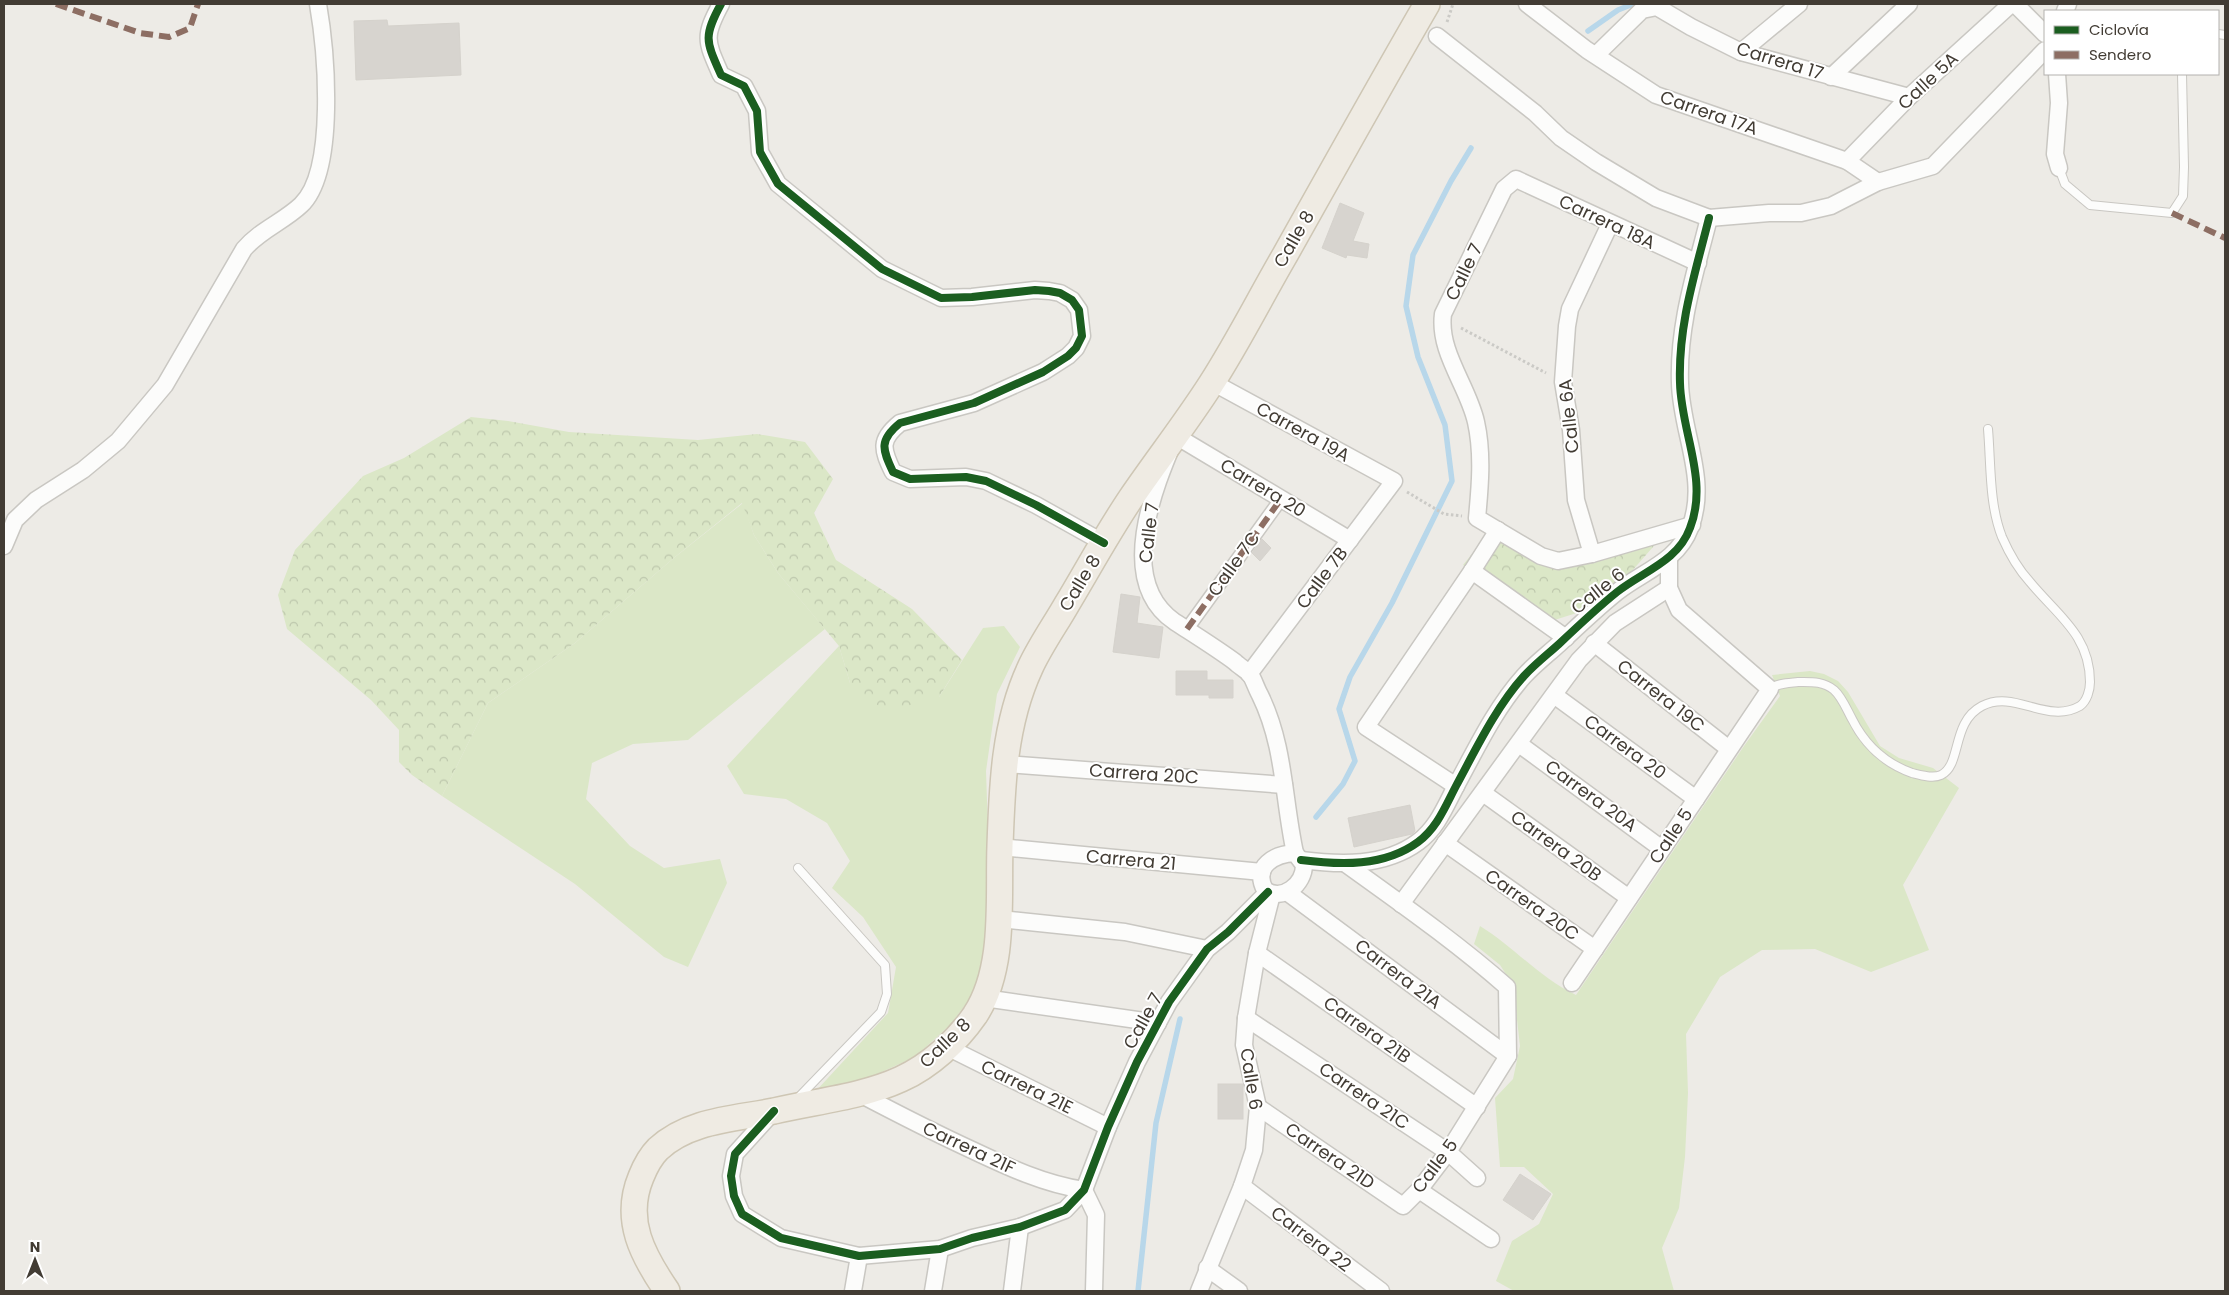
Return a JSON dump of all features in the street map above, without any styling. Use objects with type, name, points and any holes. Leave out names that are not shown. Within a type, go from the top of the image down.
[{"type":"main road","name":"Calle 8","points":[[668,1291],[645,1257],[634,1220],[634,1202],[646,1166],[656,1151],[671,1139],[718,1120],[850,1095],[903,1079],[923,1067],[947,1047],[974,1015],[984,998],[996,950],[1000,919],[1000,847],[1004,764],[1014,715],[1030,668],[1130,500],[1212,382],[1427,4]]},
{"type":"street","points":[[4,546],[15,520],[36,500],[83,470],[118,441],[165,385],[244,249],[254,237],[301,206],[311,193],[326,132],[324,42],[318,4]]},
{"type":"street","points":[[721,4],[710,24],[708,46],[721,75],[744,86],[757,111],[760,152],[778,184],[882,269],[941,298],[972,297],[1035,290],[1049,291],[1060,293],[1072,300],[1080,310],[1082,336],[1076,348],[1068,356],[1043,372],[974,403],[900,423],[890,431],[886,437],[884,447],[893,472],[910,479],[966,477],[986,481],[1036,505],[1104,543]]},
{"type":"street","name":"Carrera 17A","points":[[1527,4],[1591,53],[1656,95],[1847,160],[1878,182]]},
{"type":"street","points":[[1742,52],[1799,4]]},
{"type":"street","points":[[1831,77],[1909,4]]},
{"type":"street","name":"Calle 5A","points":[[1847,160],[1909,97],[2011,4]]},
{"type":"street","points":[[2015,4],[2044,33]]},
{"type":"street","name":"Carrera 17","points":[[1591,53],[1642,10],[1657,7],[1691,27],[1742,52],[1909,97]]},
{"type":"street","points":[[1437,36],[1535,113],[1561,138],[1596,162],[1656,198],[1709,218],[1769,212],[1801,212],[1831,206],[1878,182],[1933,166],[2044,51]]},
{"type":"street","points":[[2058,75],[2059,103],[2055,154],[2059,168]]},
{"type":"street","name":"Carrera 18A","points":[[1516,179],[1698,263]]},
{"type":"street","name":"Calle 7","points":[[1498,530],[1477,518],[1479,446],[1476,423],[1470,400],[1443,338],[1442,319],[1504,189],[1516,179]]},
{"type":"street","name":"Calle 6","points":[[1300,880],[1338,864],[1381,859],[1417,843],[1436,826],[1456,786],[1504,702],[1524,676],[1618,591],[1669,558],[1684,544],[1692,525],[1697,475],[1682,412],[1680,357],[1683,321],[1709,218]]},
{"type":"street","name":"Calle 6A","points":[[1592,554],[1576,500],[1571,430],[1563,382],[1570,309],[1610,224]]},
{"type":"street","name":"Carrera 19A","points":[[1212,382],[1394,481]]},
{"type":"street","name":"Calle 7","points":[[1176,436],[1158,479],[1151,505],[1142,564],[1147,584],[1157,605],[1173,620],[1249,674],[1270,715],[1279,748],[1288,818],[1298,856]]},
{"type":"street","name":"Carrera 20","points":[[1176,436],[1350,540]]},
{"type":"street","name":"Calle 7B","points":[[1249,674],[1394,481]]},
{"type":"street","name":"Calle 7C","points":[[1187,629],[1282,499]]},
{"type":"street","points":[[1456,786],[1366,727],[1498,530],[1541,556],[1558,562],[1692,525]]},
{"type":"street","points":[[1669,558],[1669,588],[1679,610],[1770,690]]},
{"type":"street","points":[[1472,571],[1566,638]]},
{"type":"street","points":[[1401,904],[1554,695],[1594,644],[1622,618],[1669,588]]},
{"type":"street","name":"Carrera 19C","points":[[1594,644],[1730,749]]},
{"type":"street","name":"Calle 5","points":[[1572,983],[1770,690]]},
{"type":"street","name":"Carrera 20","points":[[1554,695],[1696,799]]},
{"type":"street","name":"Carrera 20A","points":[[1519,744],[1662,849]]},
{"type":"street","name":"Carrera 20C","points":[[1004,764],[1284,785]]},
{"type":"street","name":"Carrera 20B","points":[[1483,793],[1629,898]]},
{"type":"street","name":"Calle 7","points":[[1276,856],[1288,818]]},
{"type":"street","name":"Carrera 20C","points":[[1445,843],[1595,949]]},
{"type":"street","name":"Carrera 21","points":[[1000,847],[1262,872]]},
{"type":"street","points":[[1276,856],[1298,856],[1304,870],[1297,885],[1276,892],[1263,886],[1262,872],[1276,856]]},
{"type":"street","name":"Calle 6","points":[[1298,856],[1338,864]]},
{"type":"street","points":[[1338,864],[1401,904],[1507,987],[1508,1056]]},
{"type":"street","name":"Calle 6","points":[[1199,1289],[1242,1186],[1254,1150],[1258,1108],[1244,1045],[1246,1018],[1258,953],[1276,892]]},
{"type":"street","name":"Calle 7","points":[[1084,1190],[1108,1127],[1137,1062],[1169,1002],[1208,949],[1276,892]]},
{"type":"street","name":"Carrera 21A","points":[[1276,892],[1508,1056]]},
{"type":"street","points":[[1000,919],[1125,932],[1208,949]]},
{"type":"street","name":"Carrera 21B","points":[[1258,953],[1476,1106]]},
{"type":"street","points":[[984,998],[1158,1023]]},
{"type":"street","name":"Carrera 21C","points":[[1246,1018],[1448,1152],[1478,1178]]},
{"type":"street","name":"Carrera 21E","points":[[947,1047],[1108,1127]]},
{"type":"street","name":"Calle 5","points":[[1403,1206],[1419,1190],[1448,1152],[1508,1056]]},
{"type":"street","name":"Carrera 21F","points":[[850,1095],[1036,1179],[1062,1187],[1084,1190]]},
{"type":"street","name":"Carrera 21D","points":[[1258,1108],[1403,1206]]},
{"type":"street","points":[[781,1109],[735,1154],[731,1176],[734,1196],[742,1214],[781,1238],[859,1256],[940,1249],[972,1238],[1020,1227],[1065,1210],[1084,1190],[1096,1215],[1094,1291]]},
{"type":"street","name":"Carrera 22","points":[[1242,1186],[1381,1291]]},
{"type":"street","points":[[1419,1190],[1491,1239]]},
{"type":"street","points":[[1012,1291],[1020,1227]]},
{"type":"street","points":[[933,1291],[940,1249]]},
{"type":"street","points":[[853,1291],[859,1256]]},
{"type":"street","points":[[1207,1268],[1239,1291]]},
{"type":"lane","points":[[2059,168],[2065,184],[2090,205],[2172,213],[2183,196],[2182,75]]},
{"type":"lane","points":[[1770,690],[1774,686],[1789,682],[1826,684],[1835,691],[1866,743],[1878,754],[1904,770],[1931,776],[1940,776],[1948,770],[1962,727],[1969,714],[1990,702],[2014,702],[2041,710],[2058,712],[2081,705],[2087,697],[2090,686],[2087,655],[2069,624],[2029,582],[2012,557],[2002,536],[1994,505],[1988,429]]},
{"type":"lane","points":[[781,1109],[821,1076],[881,1012],[887,994],[885,965],[798,868]]},
{"type":"path","points":[[1442,319],[1563,382]]},
{"type":"path","points":[[1414,498],[1444,514]]},
{"type":"green space","points":[[471,417],[508,421],[569,432],[698,440],[757,434],[805,442],[833,479],[814,513],[836,560],[912,609],[962,660],[939,697],[886,712],[850,683],[839,646],[778,573],[754,535],[742,503],[675,557],[575,643],[488,703],[442,796],[412,775],[399,762],[399,730],[371,700],[287,629],[278,595],[295,550],[363,476],[404,458]]},
{"type":"green space","points":[[743,503],[754,535],[778,573],[825,629],[688,740],[633,744],[592,763],[586,799],[630,846],[664,868],[720,859],[727,883],[688,967],[664,957],[575,884],[442,796],[488,703],[575,643],[675,557]]},
{"type":"green space","points":[[1489,533],[1543,564],[1660,539],[1602,605],[1545,623],[1531,611],[1463,565]]},
{"type":"green space","points":[[1004,626],[1020,647],[997,694],[986,771],[989,934],[978,988],[950,1025],[915,1057],[866,1079],[815,1092],[888,1013],[896,967],[863,917],[832,888],[850,861],[827,823],[786,799],[744,794],[727,766],[839,646],[850,683],[939,697],[983,628]]},
{"type":"green space","points":[[1810,671],[1824,674],[1838,681],[1848,692],[1880,746],[1899,758],[1933,768],[1959,788],[1903,885],[1929,950],[1871,972],[1815,949],[1762,950],[1720,977],[1686,1034],[1688,1093],[1685,1157],[1679,1208],[1662,1248],[1674,1291],[1514,1291],[1496,1281],[1512,1241],[1539,1224],[1553,1194],[1524,1167],[1500,1167],[1495,1098],[1513,1079],[1520,1046],[1513,985],[1500,965],[1474,944],[1480,926],[1551,980],[1576,995],[1744,746],[1780,696],[1772,675]]},
{"type":"building","points":[[387,20],[388,26],[459,23],[461,75],[356,80],[354,21]]},
{"type":"building","points":[[1340,203],[1364,213],[1353,241],[1369,244],[1367,258],[1347,255],[1346,258],[1322,248]]},
{"type":"building","points":[[1262,539],[1271,548],[1260,561],[1252,553]]},
{"type":"building","points":[[1121,594],[1140,597],[1137,623],[1163,627],[1159,658],[1113,652]]},
{"type":"building","points":[[1176,671],[1207,671],[1207,680],[1233,680],[1233,698],[1209,698],[1209,695],[1176,695]]},
{"type":"building","points":[[1410,805],[1415,831],[1412,834],[1354,847],[1348,818]]},
{"type":"building","points":[[1218,1084],[1243,1084],[1243,1119],[1218,1119]]},
{"type":"building","points":[[1520,1174],[1551,1194],[1533,1220],[1503,1200]]},
{"type":"waterway","points":[[1588,31],[1618,10],[1633,4]]},
{"type":"waterway","points":[[1316,817],[1343,784],[1355,761],[1339,709],[1350,677],[1392,603],[1452,481],[1445,425],[1418,357],[1406,306],[1413,255],[1451,181],[1471,148]]},
{"type":"waterway","points":[[1138,1291],[1156,1123],[1180,1019]]},
{"type":"marked path","points":[[56,4],[140,33],[169,37],[190,28],[198,4]]},
{"type":"marked path","points":[[2172,213],[2225,238]]},
{"type":"marked path","points":[[1187,629],[1281,499]]},
{"type":"cycle path","points":[[721,4],[709,32],[712,54],[721,75],[744,86],[757,111],[760,152],[778,184],[882,269],[941,298],[972,297],[1035,290],[1049,291],[1060,293],[1072,300],[1079,310],[1082,336],[1076,348],[1068,356],[1043,372],[974,403],[900,423],[893,429],[884,445],[886,457],[893,472],[910,479],[966,477],[986,481],[1036,505],[1104,543]]},
{"type":"cycle path","points":[[1301,860],[1331,863],[1376,860],[1391,856],[1418,842],[1440,817],[1487,729],[1504,701],[1524,676],[1602,604],[1669,557],[1685,539],[1695,510],[1697,492],[1681,401],[1680,362],[1685,320],[1693,280],[1709,218]]},
{"type":"cycle path","points":[[774,1111],[735,1154],[731,1176],[734,1196],[742,1214],[781,1238],[859,1256],[940,1249],[972,1238],[1020,1227],[1065,1210],[1084,1190],[1108,1127],[1137,1062],[1169,1002],[1207,949],[1228,932],[1268,892]]}]
